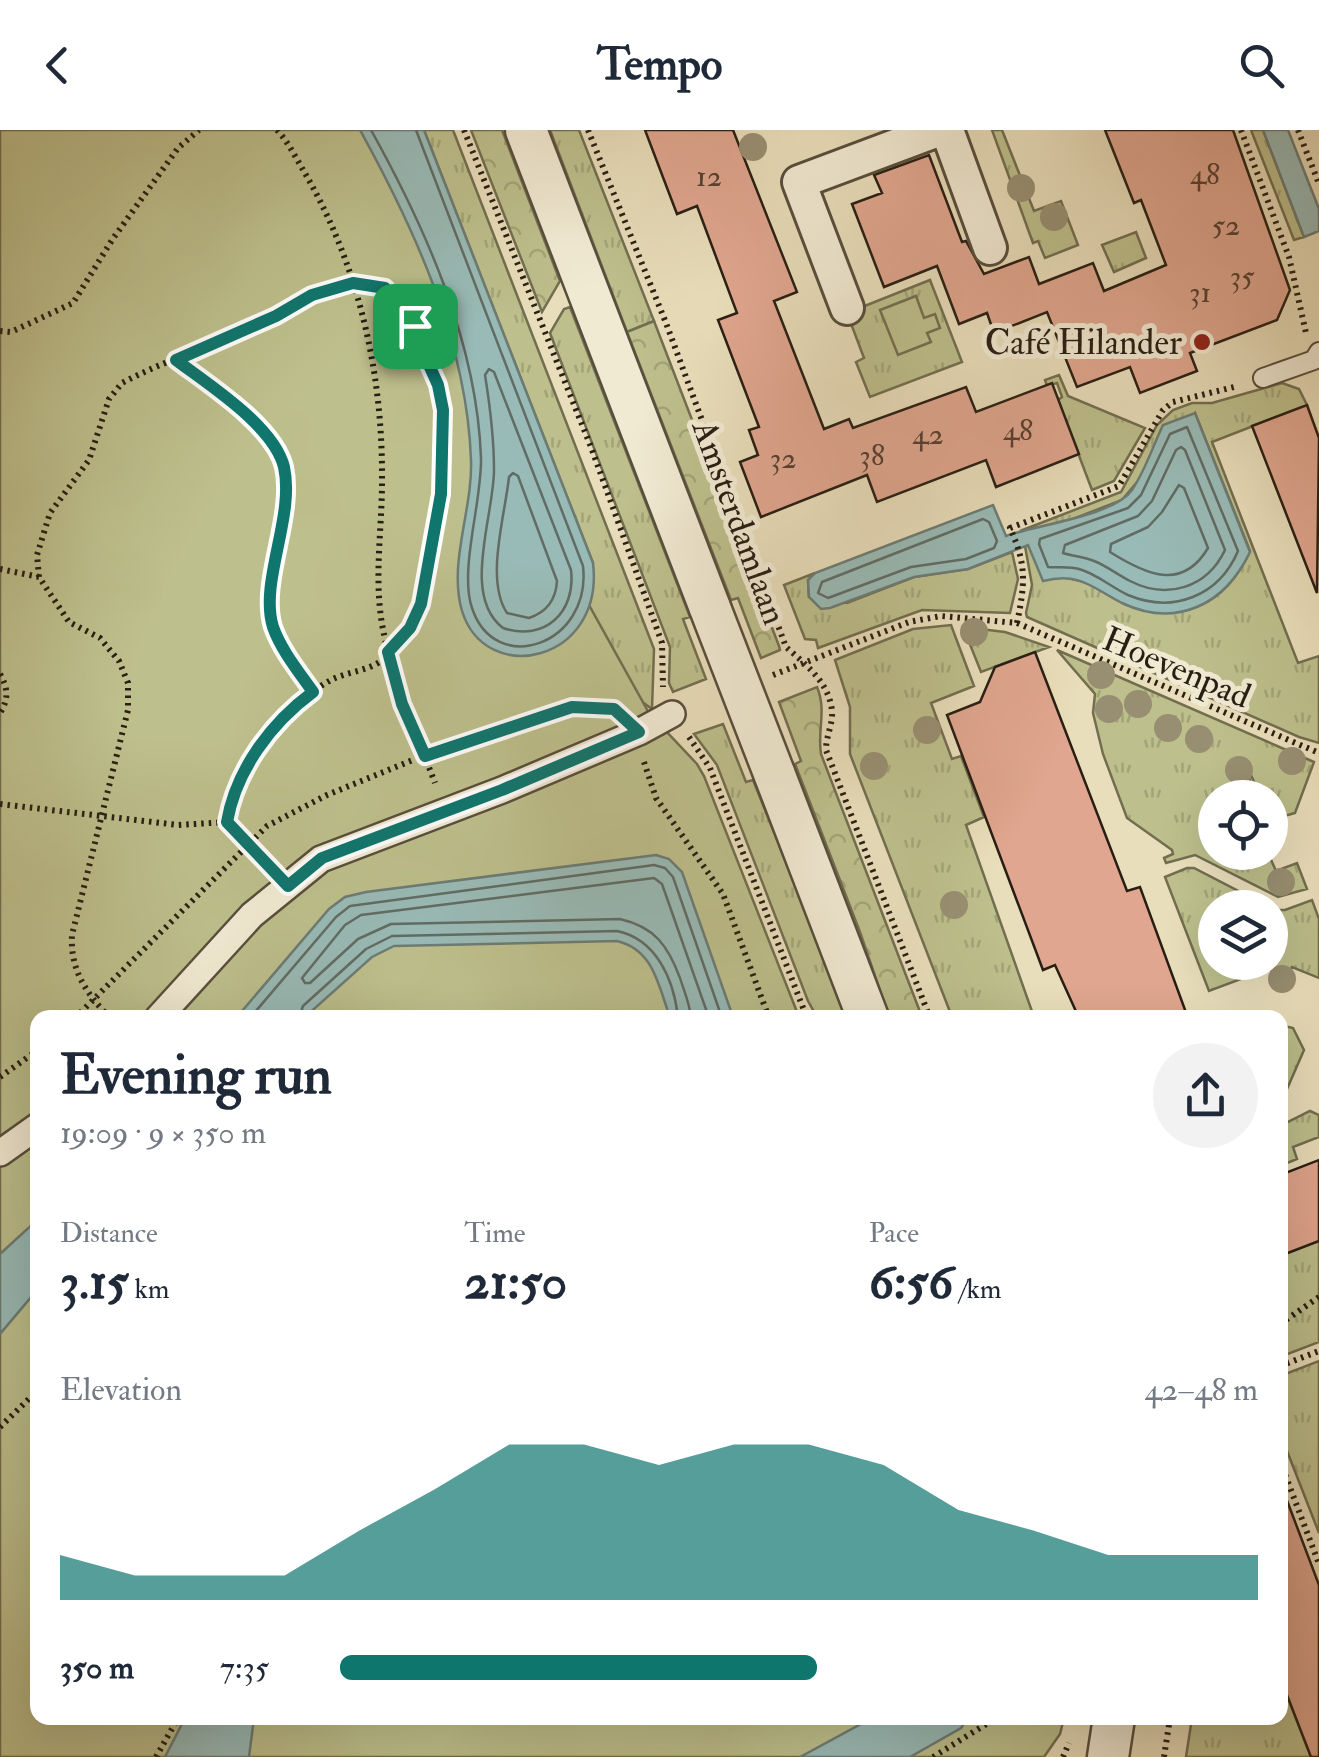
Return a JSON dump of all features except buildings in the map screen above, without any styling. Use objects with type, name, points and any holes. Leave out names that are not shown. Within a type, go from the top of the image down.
[{"type":"street","name":"Amsterdamlaan","points":[[526,130],[865,1010]]},
{"type":"street","points":[[847,308],[800,182],[938,130]]},
{"type":"street","points":[[946,130],[990,248]]},
{"type":"street","points":[[165,1010],[252,915],[322,858],[502,790],[672,714]]},
{"type":"street","points":[[0,1152],[30,1131]]},
{"type":"street","points":[[1108,1757],[1113,1725]]},
{"type":"lane","points":[[1263,378],[1316,356]]},
{"type":"path","points":[[0,332],[11,332],[74,304],[112,240],[167,164],[199,130]]},
{"type":"path","points":[[277,130],[314,189],[340,245],[373,360],[382,483],[377,566],[388,652],[402,704],[425,756]]},
{"type":"path","points":[[464,130],[591,446],[656,626],[662,644],[662,681],[672,714],[710,768],[805,1010]]},
{"type":"path","name":"Amsterdamlaan","points":[[588,130],[666,323],[786,647],[820,678],[830,702],[826,750],[927,1010]]},
{"type":"path","points":[[1241,130],[1289,256],[1316,356]]},
{"type":"path","points":[[1298,130],[1319,184]]},
{"type":"path","points":[[102,1010],[79,978],[71,957],[72,936],[128,710],[128,683],[118,661],[100,638],[69,622],[40,576],[37,555],[50,513],[89,460],[108,399],[122,383],[276,316],[312,295],[353,283],[385,288],[404,309],[438,385],[443,410],[441,494],[421,604],[410,628],[382,661],[333,679],[284,717],[242,774],[227,822]]},
{"type":"path","points":[[176,360],[257,422],[284,465],[284,516],[269,602],[278,637],[313,692]]},
{"type":"path","points":[[1016,624],[1025,584],[1021,552],[1010,528],[1119,486],[1153,422],[1173,402],[1263,378]]},
{"type":"path","points":[[0,569],[40,576]]},
{"type":"path","name":"Hoevenpad","points":[[771,676],[909,622],[941,616],[1016,624],[1319,753]]},
{"type":"path","points":[[0,674],[6,686],[6,703],[0,713]]},
{"type":"path","points":[[84,1010],[268,826],[327,795],[425,756],[572,707],[614,709],[639,732],[641,753],[656,798],[723,894],[766,1010]]},
{"type":"path","points":[[0,804],[178,826],[227,822],[288,886]]},
{"type":"path","points":[[0,1077],[30,1056]]},
{"type":"path","points":[[1288,1318],[1319,1296]]},
{"type":"path","points":[[1288,1363],[1319,1351]]},
{"type":"path","points":[[0,1427],[30,1398]]},
{"type":"path","points":[[1288,1482],[1319,1564]]},
{"type":"path","points":[[156,1757],[174,1725]]},
{"type":"path","points":[[934,1757],[985,1725]]},
{"type":"path","points":[[1164,1757],[1169,1725]]},
{"type":"green space","points":[[0,130],[390,130],[534,506],[649,713],[704,776],[796,1010],[30,1010],[30,1725],[1062,1725],[1044,1757],[0,1757]]},
{"type":"green space","points":[[424,130],[453,130],[654,649],[652,709],[563,644],[593,563]]},
{"type":"green space","points":[[471,130],[502,130],[560,281],[542,312]]},
{"type":"green space","points":[[550,130],[579,130],[654,321],[627,332]]},
{"type":"green space","points":[[992,130],[1002,130],[1034,211],[1061,201],[1078,245],[1045,258],[1038,241],[1033,243]]},
{"type":"green space","points":[[1251,130],[1263,130],[1304,237],[1294,240]]},
{"type":"green space","points":[[1136,232],[1146,258],[1114,272],[1102,245]]},
{"type":"green space","points":[[930,280],[962,362],[870,397],[856,362],[864,358],[847,313]]},
{"type":"green space","points":[[916,296],[924,318],[935,314],[940,328],[927,333],[931,342],[898,355],[880,310]]},
{"type":"green space","points":[[570,307],[690,617],[683,619],[706,679],[673,692],[669,683],[670,647],[550,333],[564,309]]},
{"type":"green space","points":[[654,321],[779,646],[780,650],[761,658],[738,598],[731,600],[627,332]]},
{"type":"green space","points":[[1059,375],[1068,396],[1145,428],[1114,481],[1092,490],[1058,400],[1062,397],[1057,383],[1047,386],[1045,380]]},
{"type":"green space","points":[[1282,383],[1299,389],[1307,405],[1212,442],[1298,663],[1319,656],[1319,743],[1027,617],[1026,613],[1032,585],[1025,546],[1028,545],[1058,575],[1089,584],[1127,605],[1147,611],[1184,611],[1215,597],[1229,585],[1250,551],[1195,413],[1122,500],[1065,522],[1020,531],[1121,492],[1157,425],[1173,410]]},
{"type":"green space","points":[[1012,552],[1018,579],[1010,613],[922,610],[818,648],[816,640],[805,639],[784,585],[815,573],[808,580],[809,597],[847,603],[914,577],[968,569]]},
{"type":"green space","points":[[951,625],[974,686],[931,703],[952,759],[961,756],[984,817],[966,825],[1032,1010],[949,1010],[850,754],[850,707],[835,660],[913,629]]},
{"type":"green space","points":[[963,627],[1005,632],[1049,647],[981,672]]},
{"type":"green space","points":[[1057,650],[1314,762],[1295,813],[1288,815],[1288,780],[1253,780],[1249,771],[1250,780],[1198,780],[1198,857],[1166,863],[1164,858],[1173,854],[1172,850],[1127,818],[1103,754],[1093,713],[1095,694]]},
{"type":"green space","points":[[817,687],[821,754],[919,1010],[887,1010],[795,764],[801,761],[779,702]]},
{"type":"green space","points":[[723,724],[746,782],[753,780],[845,1010],[813,1010],[808,1001],[717,765],[694,734]]},
{"type":"green space","points":[[1297,863],[1307,889],[1288,894],[1288,890],[1264,890],[1225,870],[1288,870]]},
{"type":"green space","points":[[1187,868],[1236,890],[1198,890],[1198,962],[1165,877]]},
{"type":"green space","points":[[1312,900],[1319,919],[1319,978],[1292,967],[1288,975],[1288,909]]},
{"type":"green space","points":[[1205,980],[1238,980],[1209,991]]},
{"type":"green space","points":[[1288,1027],[1293,1028],[1304,1050],[1288,1087]]},
{"type":"green space","points":[[1310,1111],[1319,1115],[1319,1137],[1293,1147],[1297,1159],[1288,1163],[1288,1122]]},
{"type":"green space","points":[[1319,1241],[1319,1342],[1288,1354],[1288,1253]]},
{"type":"green space","points":[[1319,1361],[1319,1533],[1288,1454],[1288,1373]]},
{"type":"green space","points":[[1288,1698],[1311,1757],[1186,1757],[1191,1725],[1288,1725]]},
{"type":"water","points":[[360,130],[424,130],[593,563],[592,597],[581,623],[563,642],[541,653],[517,656],[494,650],[475,635],[462,611],[458,593],[459,555],[471,460],[460,373],[435,289],[400,207]]},
{"type":"water","points":[[1263,130],[1288,130],[1319,209],[1319,231],[1304,237]]},
{"type":"water","points":[[1195,413],[1250,552],[1227,586],[1197,607],[1162,613],[1142,610],[1076,580],[1043,581],[1028,545],[968,569],[914,577],[830,608],[821,609],[809,597],[808,580],[815,573],[993,505],[1006,536],[1109,507],[1132,490],[1163,425]]},
{"type":"water","points":[[656,855],[669,859],[682,872],[731,1010],[668,1010],[647,961],[639,952],[617,941],[394,946],[372,957],[313,1010],[243,1010],[329,909],[345,897]]},
{"type":"water","points":[[30,1226],[30,1298],[0,1334],[0,1254]]},
{"type":"water","points":[[181,1725],[253,1725],[249,1757],[165,1757]]},
{"type":"water","points":[[859,1725],[963,1725],[910,1757],[800,1757]]},
{"type":"place","name":"Café Hilander","points":[[1202,342]]},
{"type":"route","points":[[338,285],[385,288],[415,326],[438,385],[443,410],[441,494],[421,604],[410,628],[388,652],[402,704],[425,756],[572,707],[614,709],[639,732],[502,790],[322,858],[288,886],[227,822],[242,774],[258,748],[284,717],[313,692],[283,648],[273,626],[269,602],[284,516],[284,465],[257,422],[176,360],[338,285]]}]
